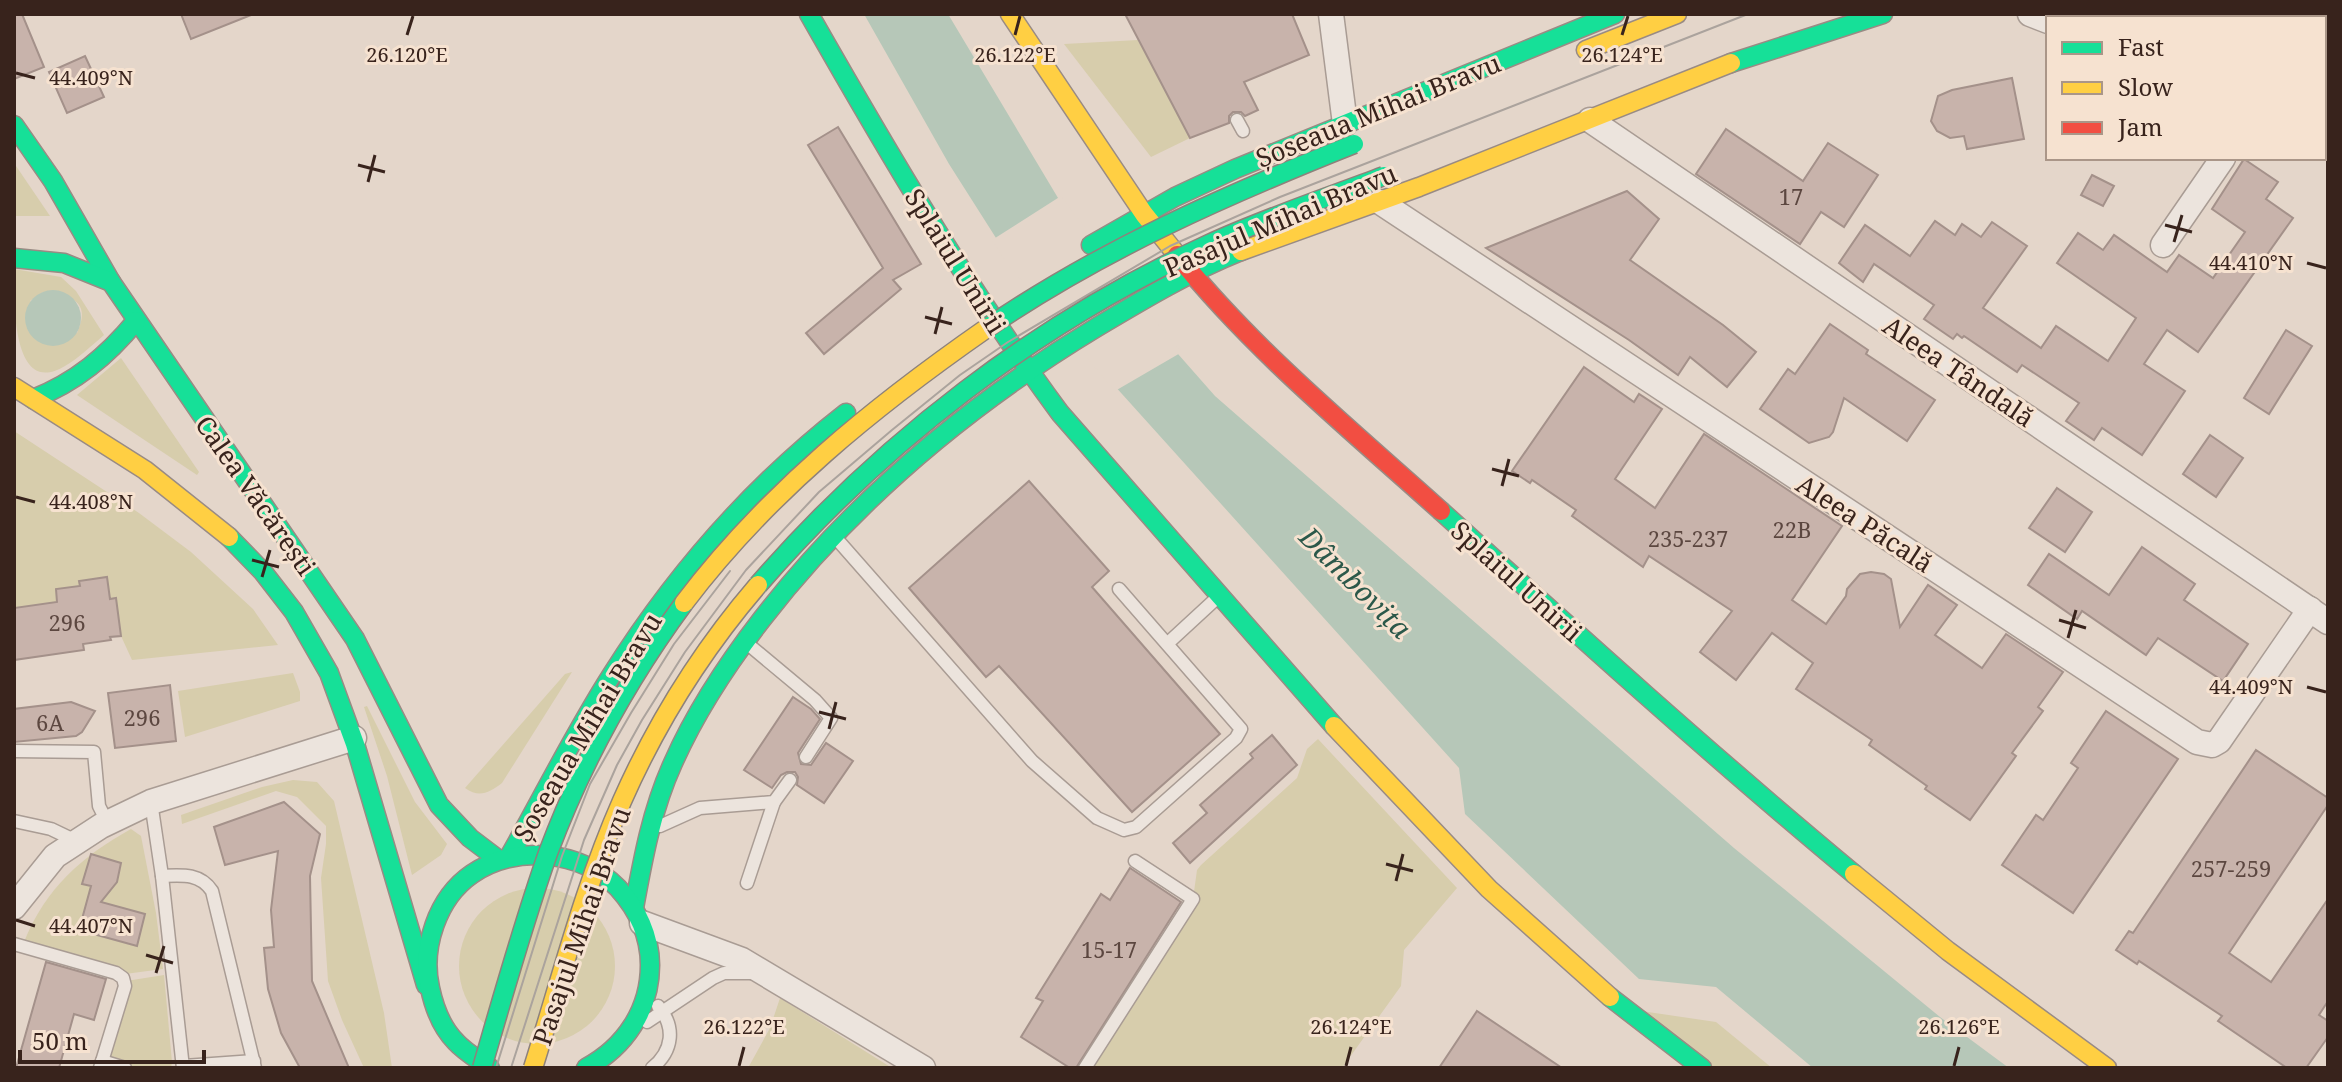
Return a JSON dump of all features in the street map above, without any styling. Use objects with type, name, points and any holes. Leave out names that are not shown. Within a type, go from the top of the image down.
[{"type":"main road","name":"Splaiul Unirii","points":[[809,14],[918,203],[986,311],[1060,413],[1390,787],[1504,903],[1621,1008],[1702,1068]]},
{"type":"main road","name":"Splaiul Unirii","points":[[1010,14],[1144,214],[1192,274],[1262,349],[1342,424],[1772,806],[1948,951],[2107,1068]]},
{"type":"main road","name":"Șoseaua Mihai Bravu","points":[[504,859],[611,676],[666,596],[719,530],[796,452],[880,387],[1022,287],[1144,214],[1235,169],[1615,14]]},
{"type":"main road","points":[[1574,55],[1677,14]]},
{"type":"main road","points":[[638,916],[650,831],[666,781],[712,691],[792,580],[894,473],[963,415],[1027,369],[1159,291],[1272,239],[1380,202],[1767,50],[1883,14]]},
{"type":"main road","name":"Calea Văcărești","points":[[14,125],[53,181],[136,321],[355,639],[439,805],[470,838],[504,859]]},
{"type":"main road","name":"Pasajul Mihai Bravu","points":[[482,1068],[544,865],[578,782],[611,719],[667,627],[715,564],[766,508],[887,402],[1019,308],[1129,244],[1194,211],[1368,138]]},
{"type":"main road","name":"Pasajul Mihai Bravu","points":[[533,1068],[592,878],[638,768],[667,712],[707,650],[749,594],[798,538],[855,483],[915,432],[1040,339],[1198,250],[1399,170]]},
{"type":"main road","points":[[14,258],[53,259],[71,263],[111,282]]},
{"type":"main road","points":[[33,399],[57,391],[92,368],[136,321]]},
{"type":"main road","name":"Calea Văcărești","points":[[14,387],[170,487],[271,582],[296,615],[321,657],[354,738],[426,985],[437,1018],[446,1032]]},
{"type":"main road","points":[[426,985],[426,949],[440,910],[466,878],[504,859],[540,854],[576,860],[608,878],[638,916],[649,946],[651,970],[648,994],[630,1032],[606,1057],[586,1068]]},
{"type":"main road","points":[[446,1032],[446,1056]]},
{"type":"main road","points":[[446,1032],[459,1048],[490,1068]]},
{"type":"street","points":[[1331,14],[1345,124]]},
{"type":"street","name":"Aleea Tândală","points":[[1590,120],[2319,615]]},
{"type":"street","points":[[2163,245],[2222,160]]},
{"type":"street","name":"Aleea Păcală","points":[[1380,202],[2197,742],[2212,745],[2219,741],[2319,615]]},
{"type":"street","points":[[14,907],[55,856],[107,822],[151,802],[354,738]]},
{"type":"street","points":[[638,916],[764,972],[923,1068]]},
{"type":"lane","points":[[833,535],[1032,761],[1097,818],[1128,830],[1136,827],[1240,732],[1239,725],[1119,589]]},
{"type":"lane","points":[[1168,643],[1219,596]]},
{"type":"lane","points":[[745,642],[815,700],[831,718],[806,757]]},
{"type":"lane","points":[[14,751],[94,752],[99,806],[107,822]]},
{"type":"lane","points":[[747,883],[774,802],[790,780]]},
{"type":"lane","points":[[151,802],[183,1067],[255,1065],[212,891],[206,882],[196,877],[162,876]]},
{"type":"lane","points":[[650,831],[700,808],[774,802]]},
{"type":"lane","points":[[14,821],[51,829],[76,841]]},
{"type":"lane","points":[[1085,1068],[1193,899],[1135,861]]},
{"type":"lane","points":[[14,944],[116,973],[123,978],[125,986],[101,1065],[125,1068]]},
{"type":"lane","points":[[630,1032],[724,973],[764,972]]},
{"type":"lane","points":[[648,994],[669,1023],[670,1042],[661,1060],[652,1068]]},
{"type":"shaded area","points":[[2071,14],[2328,14],[2328,119],[2326,16]]},
{"type":"shaded area","points":[[1138,40],[1190,138],[1151,157],[1064,44]]},
{"type":"shaded area","points":[[14,163],[50,216],[14,216]]},
{"type":"shaded area","points":[[14,269],[61,277],[76,291],[104,335],[65,366],[47,373],[34,369],[25,358],[19,341]],"holes":[[[43,292],[69,298],[80,306],[82,313],[77,333],[30,301]]]},
{"type":"shaded area","points":[[121,358],[199,472],[197,475],[77,395]]},
{"type":"shaded area","points":[[14,431],[139,513],[191,552],[253,609],[278,645],[132,660],[121,636],[116,599],[110,599],[106,577],[80,581],[80,586],[56,589],[57,602],[14,608]]},
{"type":"shaded area","points":[[572,672],[502,783],[484,793],[465,788],[565,674]]},
{"type":"shaded area","points":[[293,673],[300,701],[185,737],[178,691]]},
{"type":"shaded area","points":[[367,706],[415,802],[447,844],[441,855],[412,875],[387,776],[364,707]]},
{"type":"shaded area","points":[[1318,739],[1457,888],[1404,950],[1401,986],[1342,1068],[1085,1068],[1193,899],[1197,870],[1297,778],[1307,749]]},
{"type":"shaded area","points":[[293,780],[317,782],[334,801],[384,1013],[392,1068],[364,1068],[328,981],[321,878],[326,826],[297,797],[276,791],[182,824],[181,815],[262,787]]},
{"type":"shaded area","points":[[131,829],[141,836],[163,969],[125,974],[24,942],[43,906],[67,876],[113,839]]},
{"type":"shaded area","points":[[537,888],[567,894],[592,911],[609,936],[615,966],[609,996],[592,1021],[567,1038],[537,1044],[507,1038],[482,1021],[465,996],[459,966],[465,936],[482,911],[507,894]]},
{"type":"shaded area","points":[[164,975],[171,1068],[139,1068],[105,1058],[126,981]]},
{"type":"shaded area","points":[[780,998],[892,1068],[748,1068],[770,1028]]},
{"type":"shaded area","points":[[1621,1008],[1716,1022],[1772,1068],[1702,1068]]},
{"type":"water","name":"Dâmbovița","points":[[864,14],[948,14],[1067,213],[1156,329],[1215,396],[1734,848],[1940,1017],[2009,1068],[1813,1068],[1716,987],[1639,979],[1465,814],[1459,768],[1104,374],[1010,260],[949,164]]},
{"type":"water","points":[[53,290],[73,298],[81,318],[73,338],[53,346],[33,338],[25,318],[33,298]]},
{"type":"pier","points":[[1061,196],[1182,352],[1115,391],[1007,263],[992,240]]},
{"type":"building","points":[[14,14],[22,14],[44,67],[14,79]]},
{"type":"building","points":[[181,14],[251,14],[251,15],[191,39]]},
{"type":"building","points":[[1125,14],[1292,14],[1309,55],[1244,82],[1258,110],[1245,116],[1241,112],[1233,112],[1229,123],[1190,138]]},
{"type":"building","points":[[85,56],[104,97],[67,113],[49,72]]},
{"type":"building","points":[[2012,78],[2024,139],[1967,149],[1964,136],[1950,138],[1937,131],[1931,121],[1938,96],[1952,90]]},
{"type":"building","points":[[838,127],[921,264],[893,280],[901,289],[824,354],[806,333],[883,268],[808,145]]},
{"type":"building","points":[[1726,129],[1803,181],[1828,143],[1878,175],[1844,227],[1821,212],[1800,244],[1696,174]]},
{"type":"building","points":[[2245,160],[2278,182],[2266,199],[2293,218],[2198,352],[2167,330],[2144,364],[2185,391],[2142,455],[2102,428],[2094,440],[2066,421],[2079,403],[2022,365],[2017,372],[1964,336],[1962,338],[1957,334],[1953,339],[1924,319],[1934,305],[1874,264],[1863,282],[1839,263],[1865,225],[1910,256],[1935,221],[1955,235],[1962,224],[1981,237],[1992,222],[2027,246],[1983,308],[2041,348],[2056,326],[2108,361],[2136,318],[2057,263],[2078,233],[2103,250],[2114,235],[2167,272],[2179,255],[2213,278],[2245,232],[2212,209]]},
{"type":"building","points":[[2092,175],[2114,186],[2103,206],[2081,195]]},
{"type":"building","points":[[1627,191],[1659,219],[1630,260],[1756,352],[1727,387],[1690,357],[1678,375],[1486,248]]},
{"type":"building","points":[[1830,324],[1868,350],[1866,354],[1935,400],[1907,441],[1844,398],[1833,432],[1829,437],[1809,443],[1760,409],[1788,369],[1795,374]]},
{"type":"building","points":[[2286,330],[2312,346],[2269,414],[2244,398]]},
{"type":"building","points":[[1584,367],[1634,402],[1639,394],[1662,409],[1615,479],[1655,508],[1704,434],[1842,526],[1792,600],[1826,624],[1860,574],[1884,574],[1891,579],[1900,627],[1928,585],[1957,605],[1935,635],[1982,668],[2006,634],[2063,672],[2038,707],[2043,711],[2012,753],[2016,756],[1970,820],[1869,745],[1872,740],[1796,689],[1813,663],[1772,633],[1736,680],[1700,652],[1732,611],[1649,556],[1643,567],[1572,516],[1576,510],[1532,480],[1530,483],[1512,471]]},
{"type":"building","points":[[2210,435],[2243,458],[2216,497],[2183,474]]},
{"type":"building","points":[[1029,481],[1109,571],[1092,587],[1220,734],[1132,812],[999,666],[986,677],[909,588]]},
{"type":"building","points":[[2057,488],[2092,512],[2065,552],[2029,528]]},
{"type":"building","points":[[2142,547],[2195,584],[2184,600],[2248,644],[2223,681],[2158,638],[2146,655],[2082,611],[2077,619],[2028,585],[2049,554],[2109,595]]},
{"type":"building","points":[[107,577],[110,599],[116,598],[121,636],[83,644],[84,650],[14,660],[14,608],[57,602],[56,589],[80,586],[79,581]]},
{"type":"building","points":[[170,685],[176,741],[115,748],[108,693]]},
{"type":"building","points":[[793,697],[820,719],[798,753],[801,764],[811,765],[826,743],[853,761],[824,803],[797,785],[795,772],[781,775],[772,788],[744,770]]},
{"type":"building","points":[[71,702],[95,711],[82,732],[76,736],[14,742],[14,709]]},
{"type":"building","points":[[2106,711],[2178,759],[2073,913],[2002,865],[2036,815],[2043,820],[2078,768],[2071,763]]},
{"type":"building","points":[[1272,735],[1297,765],[1190,863],[1173,843],[1207,813],[1200,805],[1253,758],[1250,754]]},
{"type":"building","points":[[2256,750],[2328,798],[2328,805],[2229,953],[2271,982],[2328,899],[2328,1001],[2319,1015],[2328,1021],[2328,1037],[2306,1068],[2287,1068],[2218,1021],[2222,1016],[2139,961],[2137,964],[2116,950],[2129,931],[2133,933]]},
{"type":"building","points":[[284,802],[320,834],[310,876],[312,981],[349,1068],[300,1068],[281,1033],[268,989],[264,948],[274,947],[271,910],[278,851],[225,865],[214,827]]},
{"type":"building","points":[[91,854],[121,863],[117,882],[101,902],[145,914],[137,946],[79,930],[91,886],[82,884]]},
{"type":"building","points":[[1130,868],[1181,902],[1076,1068],[1070,1068],[1021,1037],[1043,1001],[1036,998],[1101,894],[1110,900]]},
{"type":"building","points":[[46,962],[106,979],[94,1020],[74,1014],[59,1068],[16,1068]]},
{"type":"building","points":[[1477,1011],[1562,1068],[1439,1068]]},
{"type":"tram line","points":[[511,1068],[584,840],[617,765],[685,652],[746,570],[819,492],[960,375],[1008,342],[1170,246],[1280,197],[1748,14]]},
{"type":"tram line","points":[[496,1068],[562,856],[590,784],[674,644],[730,571]]},
{"type":"traffic: fast","points":[[809,14],[928,217],[1060,413],[1334,726]]},
{"type":"traffic: fast","points":[[1091,245],[1175,197],[1235,169],[1615,14]]},
{"type":"traffic: fast","points":[[1731,63],[1883,14]]},
{"type":"traffic: fast","points":[[14,125],[53,181],[111,282]]},
{"type":"traffic: fast","points":[[987,328],[1119,249],[1259,183],[1354,144]]},
{"type":"traffic: fast","points":[[758,585],[857,482],[966,390],[1023,349],[1083,310],[1209,244],[1384,176]]},
{"type":"traffic: fast","points":[[634,908],[659,798],[692,725],[749,636],[835,534],[916,457],[1003,389],[1132,306],[1186,276],[1241,251]]},
{"type":"traffic: fast","points":[[14,258],[64,263],[111,282],[355,639],[439,805],[470,838],[499,860]]},
{"type":"traffic: fast","points":[[33,399],[63,385],[90,367],[136,321]]},
{"type":"traffic: fast","points":[[509,857],[597,698],[661,602],[747,502],[811,441],[846,413]]},
{"type":"traffic: fast","points":[[1441,511],[1697,740],[1854,874]]},
{"type":"traffic: fast","points":[[229,537],[263,572],[294,612],[329,673],[355,744],[426,985]]},
{"type":"traffic: fast","points":[[482,1068],[530,906],[561,820],[625,692],[684,603]]},
{"type":"traffic: fast","points":[[490,1068],[460,1046],[439,1017],[428,973],[430,941],[441,910],[460,884],[489,864],[527,855],[567,859],[603,875],[625,896],[645,933],[649,981],[640,1012],[623,1038],[586,1068]]},
{"type":"traffic: fast","points":[[1610,997],[1702,1068]]},
{"type":"traffic: slow","points":[[1010,14],[1144,214],[1177,255]]},
{"type":"traffic: slow","points":[[1586,50],[1677,14]]},
{"type":"traffic: slow","points":[[1241,251],[1419,187],[1731,63]]},
{"type":"traffic: slow","points":[[684,603],[716,563],[787,488],[864,420],[987,328]]},
{"type":"traffic: slow","points":[[14,387],[145,470],[229,537]]},
{"type":"traffic: slow","points":[[533,1068],[596,866],[635,772],[665,716],[700,661],[758,585]]},
{"type":"traffic: slow","points":[[1334,726],[1489,889],[1610,997]]},
{"type":"traffic: slow","points":[[1854,874],[1948,951],[2107,1068]]},
{"type":"traffic: jam","points":[[1177,255],[1270,356],[1441,511]]}]
